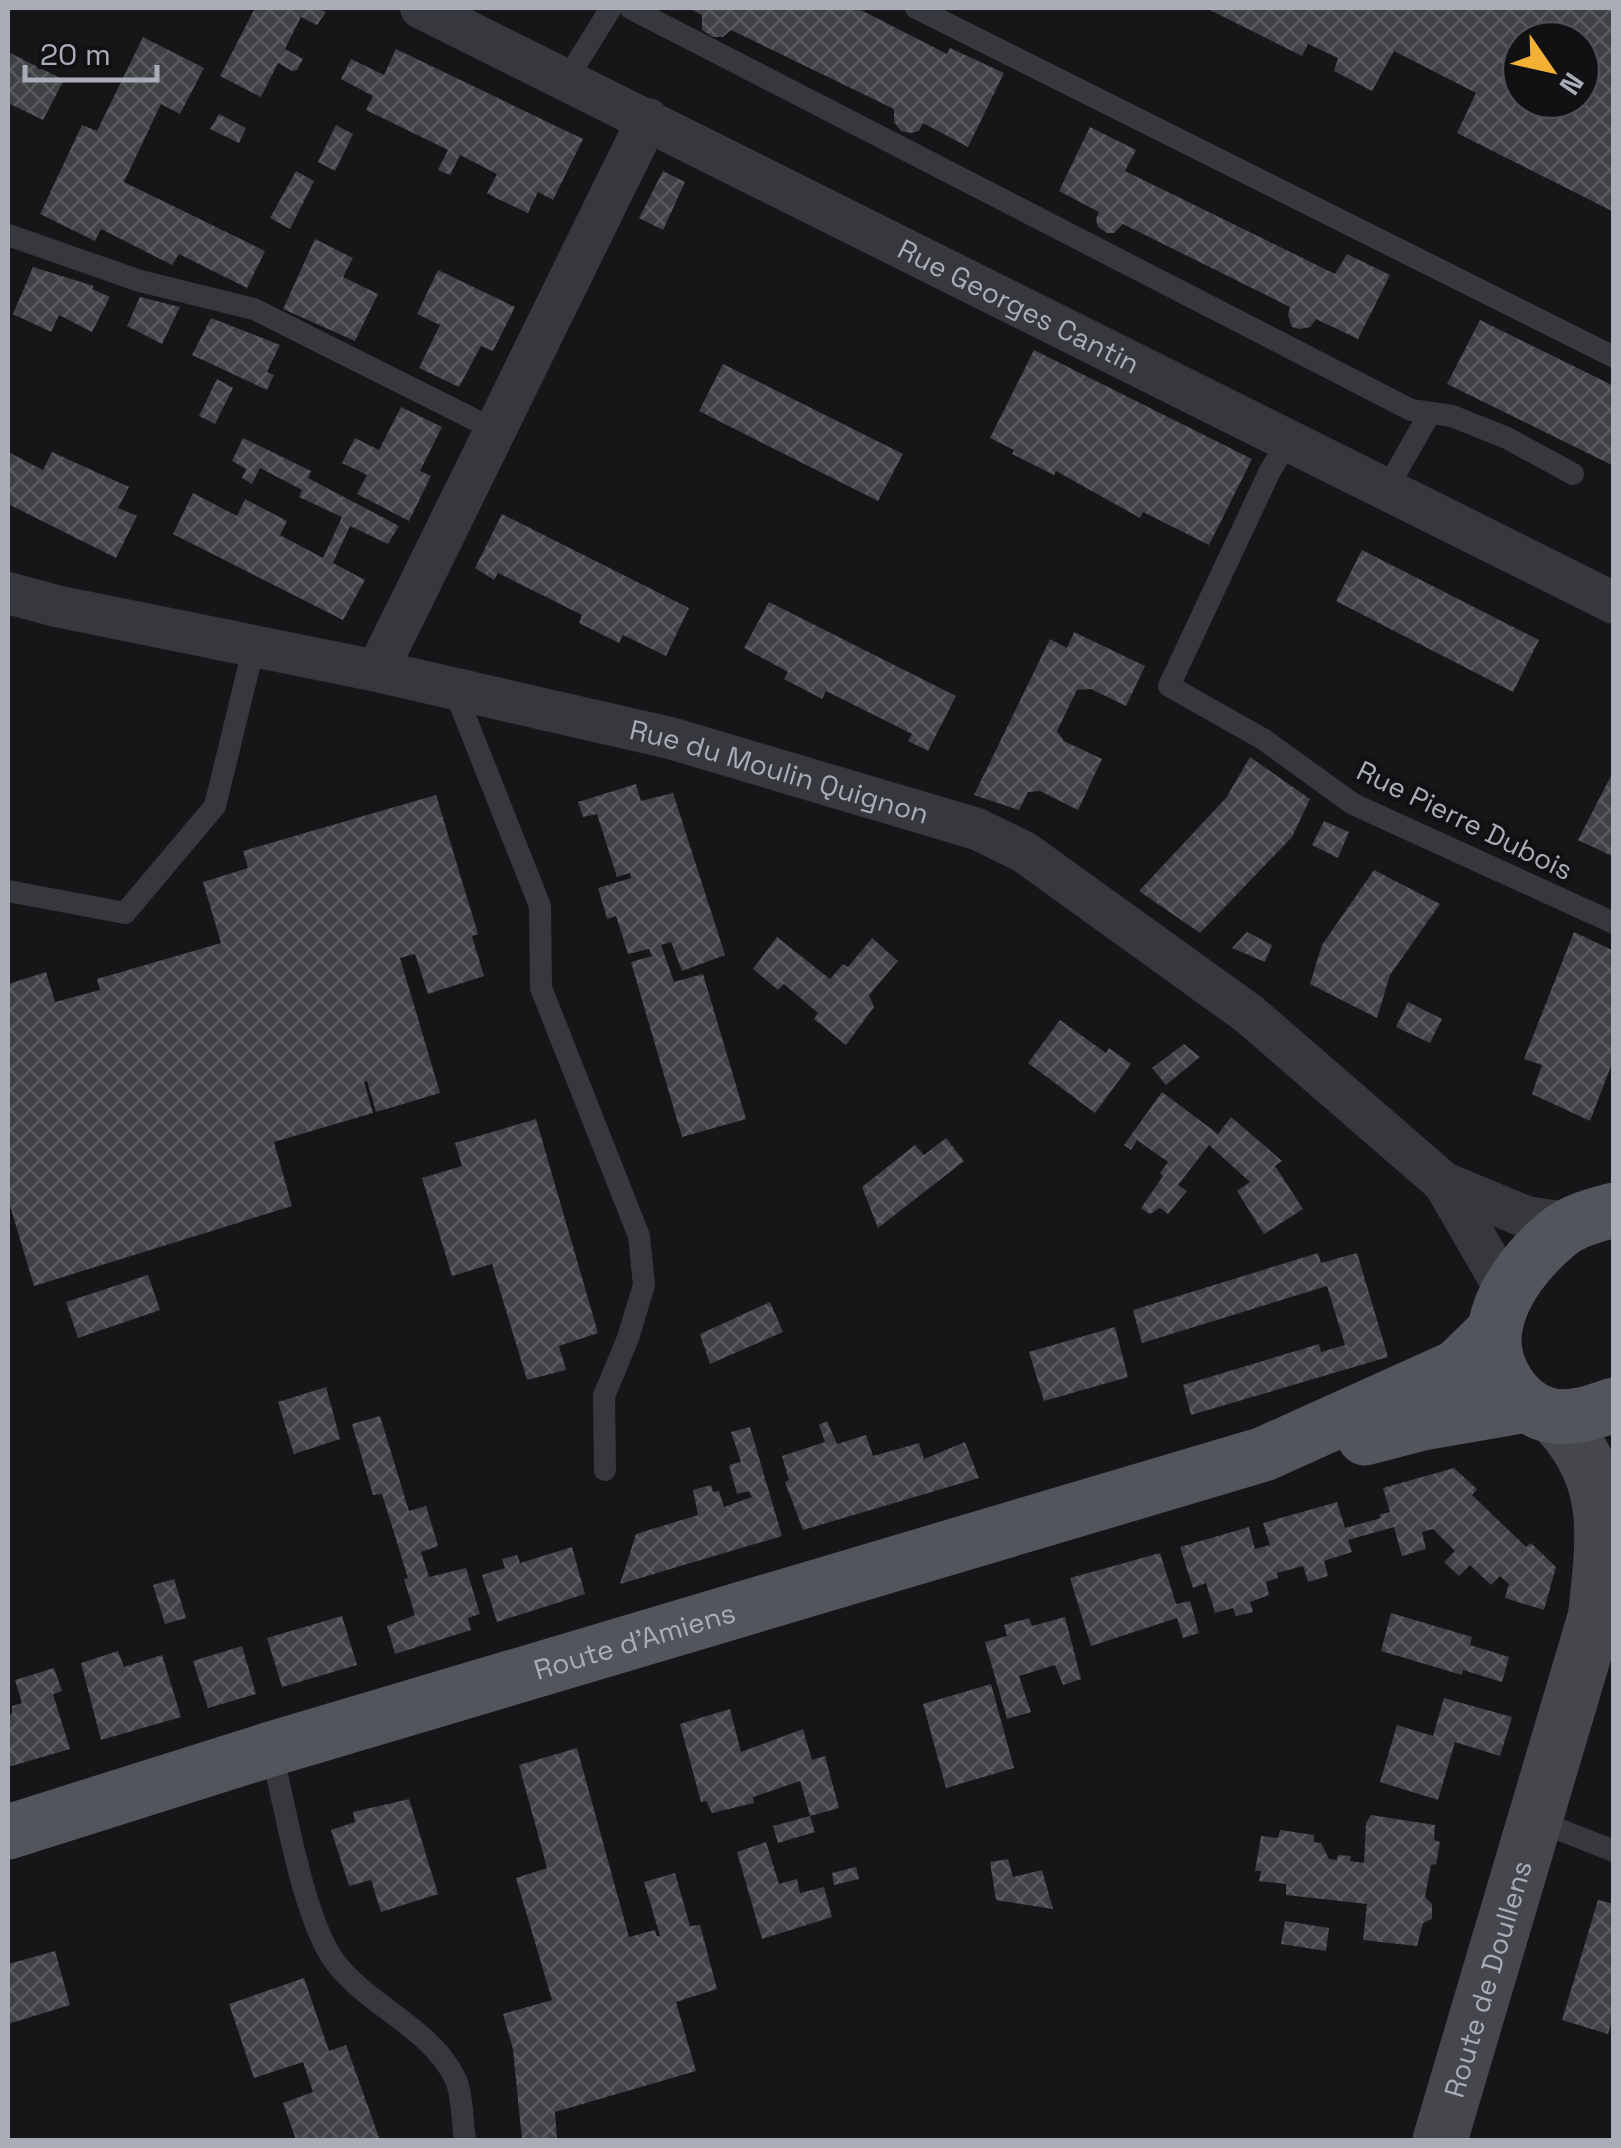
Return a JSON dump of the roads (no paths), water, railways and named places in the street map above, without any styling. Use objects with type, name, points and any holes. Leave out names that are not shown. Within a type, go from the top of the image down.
[{"type":"main road","name":"Route d'Amiens","points":[[8,1832],[271,1749],[1264,1454],[1457,1367],[1501,1312],[1524,1266],[1559,1232],[1600,1210]]},
{"type":"main road","points":[[1501,1312],[1498,1366],[1510,1388],[1540,1410]]},
{"type":"main road","name":"Route d'Amiens","points":[[1264,1454],[1358,1440],[1423,1423],[1540,1410],[1574,1416],[1614,1405]]},
{"type":"street","name":"Rue Georges Cantin","points":[[421,8],[1614,603]]},
{"type":"street","points":[[376,671],[648,120]]},
{"type":"street","name":"Rue du Moulin Quignon","points":[[8,592],[56,606],[376,671],[670,738],[977,830],[1024,852],[1249,1014],[1444,1183],[1526,1217],[1600,1210]]},
{"type":"street","name":"Rue du Moulin Quignon","points":[[1444,1183],[1501,1312]]},
{"type":"street","name":"Route de Doullens","points":[[1440,2140],[1604,1593],[1602,1508],[1594,1479],[1568,1431],[1540,1410]]},
{"type":"lane","points":[[567,79],[611,8]]},
{"type":"lane","points":[[630,8],[1412,410],[1452,416],[1507,438],[1573,474]]},
{"type":"lane","points":[[916,8],[1614,357]]},
{"type":"lane","points":[[8,235],[140,282],[254,310],[495,430]]},
{"type":"lane","points":[[1386,490],[1430,413]]},
{"type":"lane","name":"Rue Pierre Dubois","points":[[1288,442],[1270,471],[1169,686],[1263,739],[1353,804],[1614,923]]},
{"type":"lane","points":[[8,892],[126,913],[216,806],[254,646]]},
{"type":"lane","points":[[454,689],[540,906],[541,988],[639,1236],[644,1286],[604,1396],[605,1470]]},
{"type":"lane","points":[[271,1749],[310,1910],[333,1960],[360,1990],[438,2051],[457,2082],[465,2140]]},
{"type":"lane","points":[[1535,1820],[1614,1851]]}]
